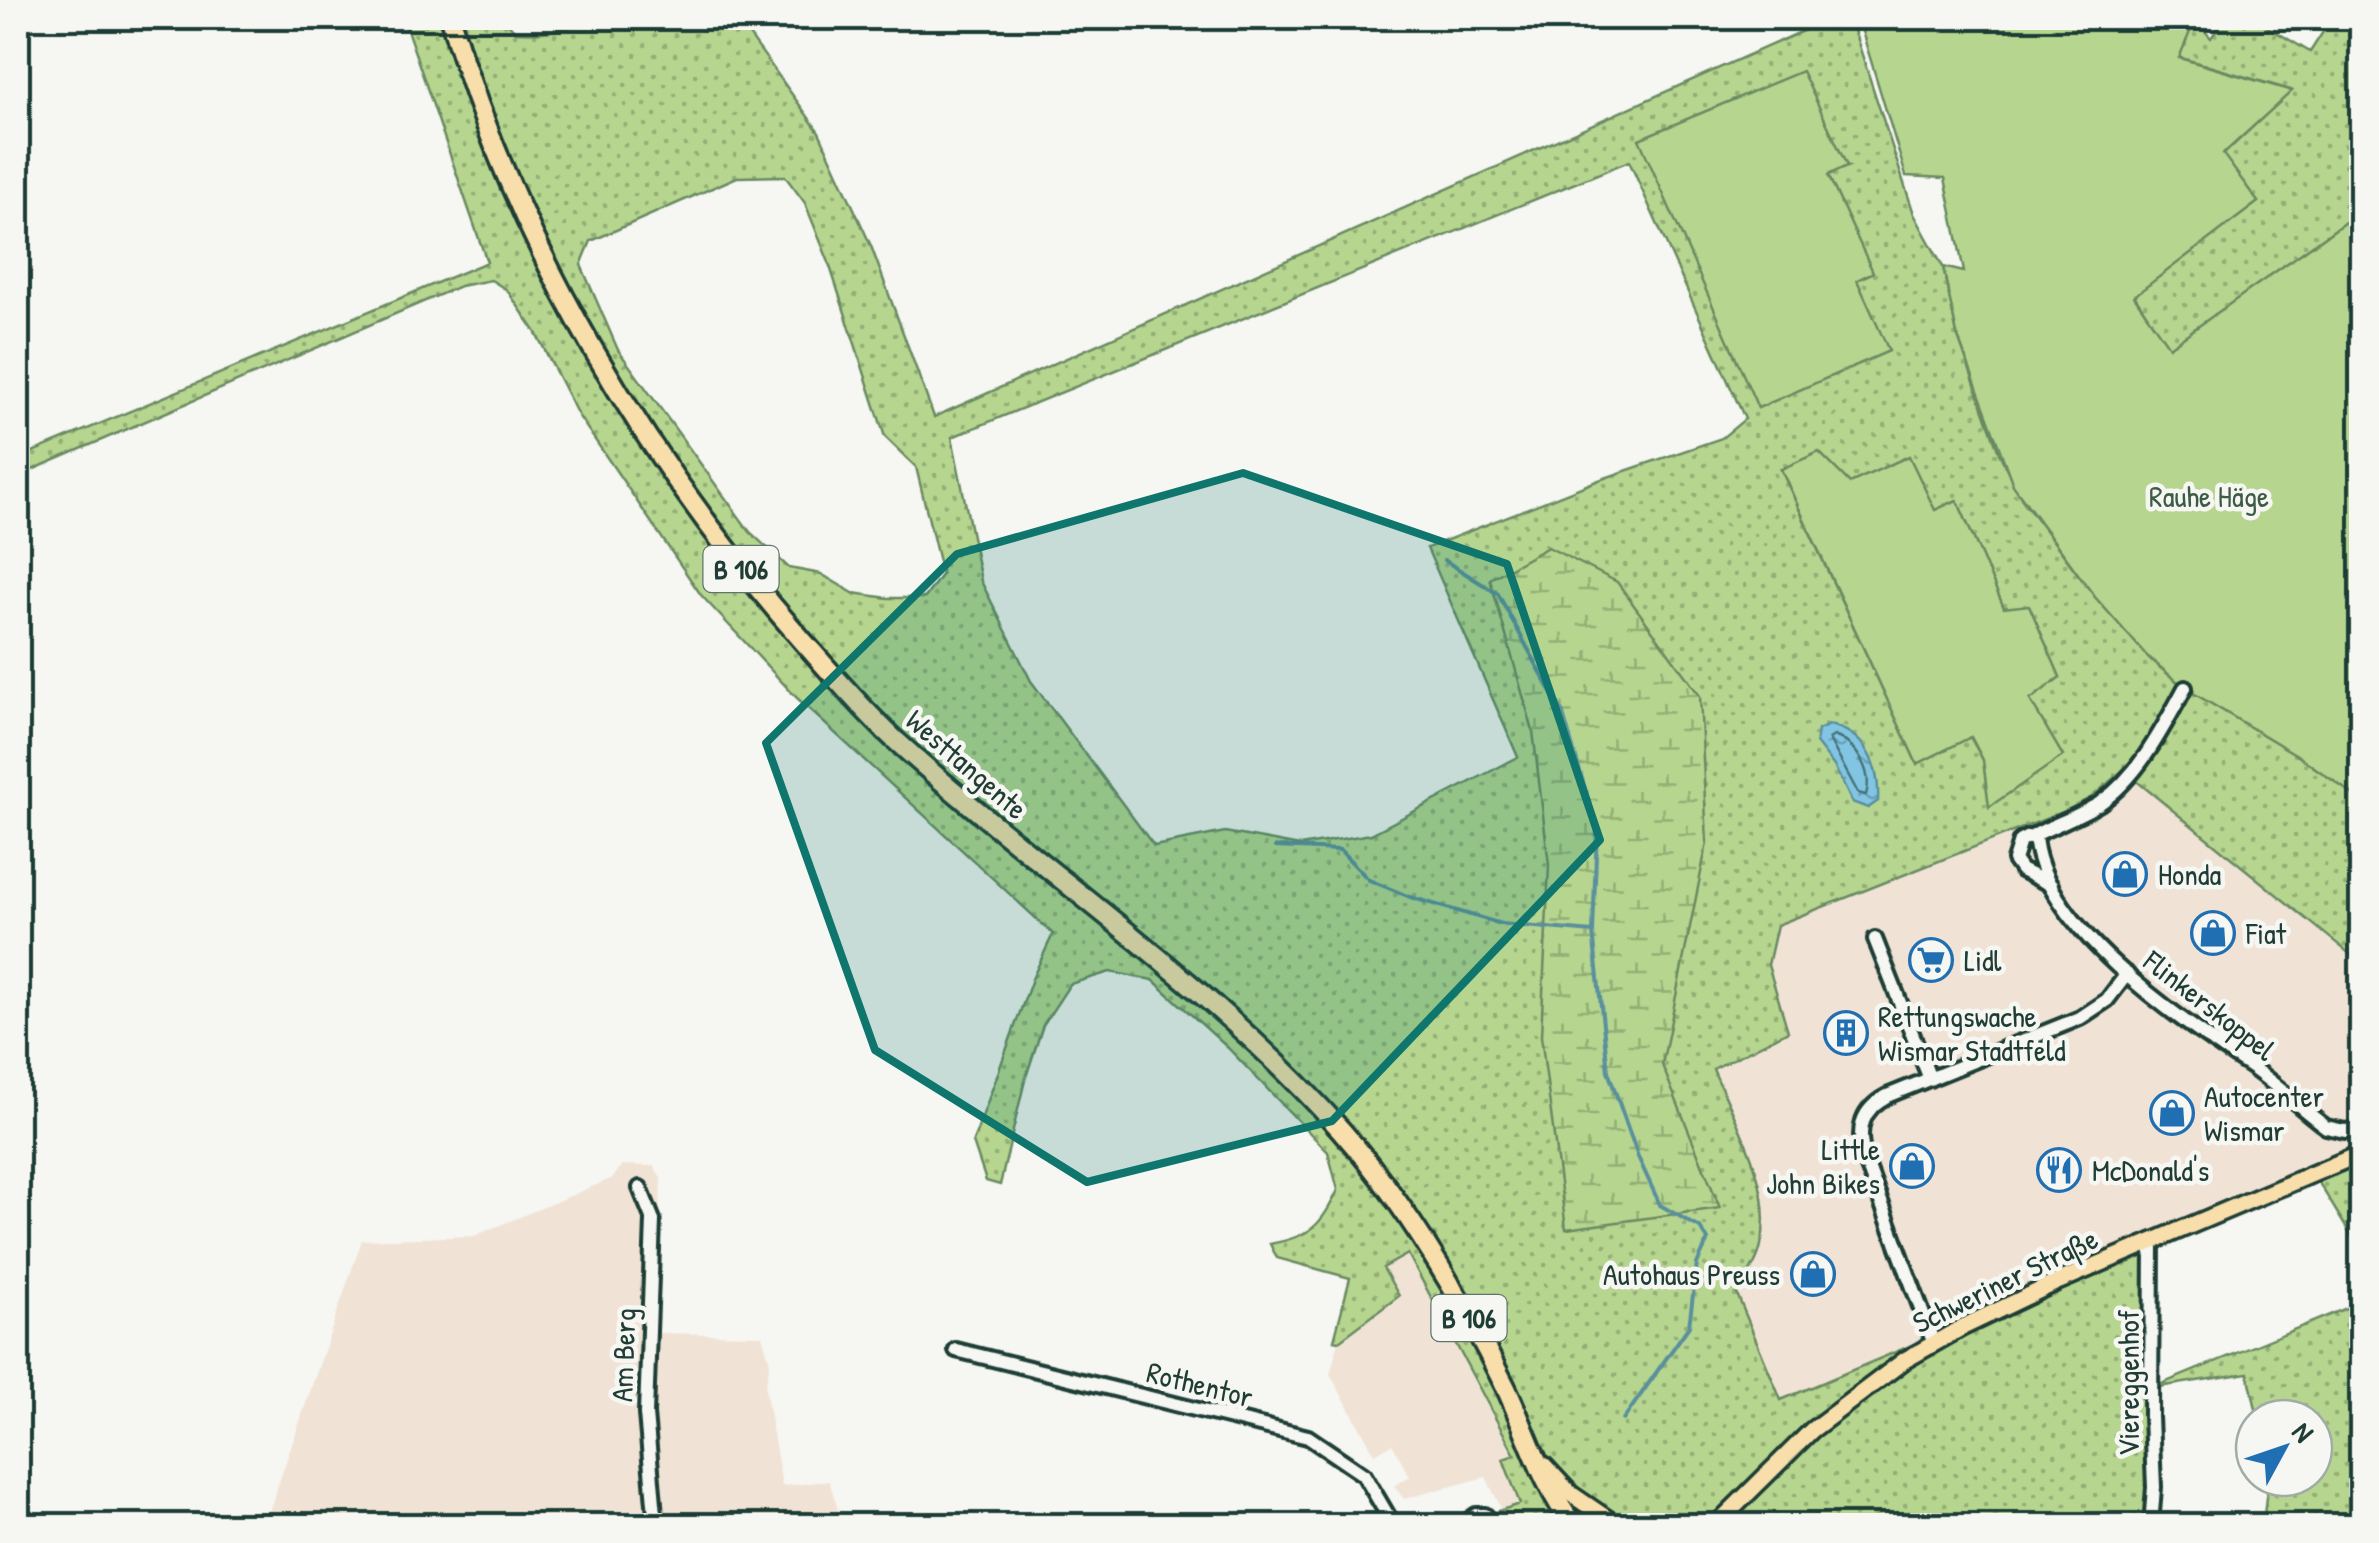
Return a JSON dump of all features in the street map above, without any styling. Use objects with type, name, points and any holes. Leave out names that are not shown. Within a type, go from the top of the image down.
[{"type":"highway","name":"Westtangente","points":[[450,18],[499,155],[548,266],[598,360],[701,518],[756,588],[888,734],[1200,992],[1288,1073],[1335,1124],[1390,1192],[1450,1284],[1488,1352],[1543,1477],[1552,1526]]},
{"type":"highway","name":"Westtangente","points":[[1543,1477],[1574,1526]]},
{"type":"main road","name":"Schweriner Straße","points":[[1704,1526],[1720,1521],[1812,1430],[1905,1360],[2057,1282],[2362,1153]]},
{"type":"main road","points":[[1535,1456],[1571,1494],[1618,1526]]},
{"type":"street","points":[[2034,840],[2035,835],[2100,802],[2122,783],[2159,734],[2185,688]]},
{"type":"street","name":"Flinkerskoppel","points":[[2052,886],[2021,870],[2014,860],[2020,841],[2028,837],[2034,840],[2052,886],[2072,921],[2128,974],[2218,1048],[2250,1066],[2326,1127],[2362,1129]]},
{"type":"street","points":[[1874,939],[1930,1078]]},
{"type":"street","points":[[1934,1344],[1859,1136],[1862,1120],[1872,1106],[1930,1078],[2080,1018],[2107,1000],[2128,974]]},
{"type":"street","name":"Am Berg","points":[[640,1188],[653,1220],[646,1414],[656,1526]]},
{"type":"street","name":"Viereggenhof","points":[[2151,1526],[2152,1241]]},
{"type":"street","name":"Rothentor","points":[[956,1350],[1308,1436],[1364,1475],[1394,1526]]},
{"type":"street","points":[[1461,1526],[1476,1515],[1485,1515],[1496,1526]]},
{"type":"highlighted area","points":[[1243,473],[1507,564],[1600,840],[1332,1121],[1087,1182],[875,1050],[766,743],[957,554]]},
{"type":"shaded area","points":[[2123,769],[2361,960],[2361,1153],[1963,1327],[1781,1401],[1737,1294],[1749,1272],[1763,1209],[1755,1168],[1712,1068],[1788,1031],[1768,965],[1776,925],[2063,812],[2092,797]]},
{"type":"shaded area","points":[[622,1165],[654,1166],[661,1178],[656,1333],[762,1335],[770,1363],[765,1388],[782,1486],[829,1481],[843,1525],[264,1526],[362,1240],[474,1236],[613,1178]]},
{"type":"shaded area","points":[[1408,1253],[1515,1456],[1503,1460],[1520,1504],[1502,1510],[1486,1477],[1404,1499],[1394,1486],[1410,1476],[1392,1444],[1375,1454],[1330,1374],[1339,1341],[1399,1296],[1382,1268]]},
{"type":"green space","points":[[403,18],[443,18],[513,204],[569,324],[602,384],[676,499],[760,608],[852,707],[944,794],[1177,984],[1271,1069],[1358,1168],[1419,1247],[1423,1245],[1301,1085],[888,734],[701,518],[549,265],[450,18],[503,18],[516,32],[547,32],[595,18],[737,18],[819,132],[871,246],[934,417],[1832,18],[1850,18],[1914,214],[1943,267],[1957,334],[1999,453],[2021,498],[2095,597],[2152,661],[2185,688],[2297,755],[2361,800],[2361,963],[2123,770],[2092,797],[2063,812],[1777,925],[1768,965],[1788,1031],[1713,1069],[1742,1132],[1762,1200],[1764,1223],[1759,1251],[1737,1294],[1781,1400],[2151,1245],[2151,1525],[1456,1525],[1520,1504],[1503,1459],[1515,1455],[1408,1254],[1383,1268],[1399,1296],[1339,1341],[1334,1340],[1350,1278],[1277,1258],[1270,1244],[1305,1233],[1326,1213],[1338,1190],[1328,1152],[1228,1048],[1153,980],[1110,972],[1070,984],[1043,1025],[1025,1080],[1000,1185],[986,1181],[973,1142],[1032,979],[1053,934],[796,697],[701,595],[578,415],[535,331],[507,290],[491,280],[460,286],[18,476],[18,458],[487,262]],"holes":[[[1639,139],[1847,167],[1828,175],[1872,273],[1856,280]],[[1629,161],[1745,419],[1722,438],[1599,480],[1427,548],[1518,757],[1371,834],[1300,846],[1225,832],[1154,846],[1031,681],[981,581],[952,437]],[[785,176],[805,203],[828,260],[885,437],[916,467],[942,574],[925,598],[853,593],[821,574],[789,568],[750,532],[618,350],[581,265],[591,241],[737,177]],[[1781,470],[1849,483],[1935,511],[1957,500],[2004,608],[2029,606],[2060,677],[2029,699],[1986,781],[1983,760],[1970,737],[1917,764]]]},
{"type":"green space","name":"Rauhe Häge","points":[[1858,18],[2190,18],[2195,20],[2179,58],[2292,91],[2223,154],[2258,202],[2134,296],[2169,347],[2361,211],[2361,800],[2297,755],[2185,688],[2147,656],[2095,597],[2013,485],[1957,334],[1943,267],[1964,272],[1945,178],[1906,176]]},
{"type":"green space","points":[[2225,18],[2253,18],[2310,52],[2332,18],[2361,18],[2361,211],[2168,348],[2134,295],[2258,202],[2223,155],[2291,90],[2178,57],[2195,20],[2211,38]]},
{"type":"green space","points":[[1802,71],[1847,166],[1828,175],[1873,272],[1857,280],[1889,351],[1758,408],[1639,139]]},
{"type":"green space","points":[[1819,452],[1850,483],[1909,456],[1935,510],[1957,500],[2004,608],[2029,605],[2060,677],[2030,700],[2063,756],[1989,807],[1983,760],[1971,737],[1917,764],[1781,469]]},
{"type":"green space","points":[[1548,547],[1617,582],[1700,696],[1707,843],[1662,1065],[1720,1208],[1566,1229],[1541,1036],[1549,865],[1533,731],[1490,579]]},
{"type":"green space","points":[[2361,1153],[2361,1252],[2313,1173]]},
{"type":"green space","points":[[2361,1302],[2361,1525],[2263,1525],[2266,1498],[2334,1498],[2334,1398],[2254,1398],[2248,1373],[2152,1388]]},
{"type":"water","points":[[1829,725],[1853,735],[1868,753],[1876,776],[1878,801],[1868,808],[1852,802],[1834,766],[1816,743],[1818,730]]},
{"type":"waterway","points":[[1444,560],[1498,594],[1562,711],[1597,829],[1593,932],[1608,1071],[1638,1157],[1660,1205],[1700,1228],[1708,1240],[1697,1264],[1689,1326],[1623,1420]]},
{"type":"waterway","points":[[1275,847],[1340,850],[1369,880],[1410,897],[1501,924],[1593,932]]},
{"type":"place","name":"Honda","points":[[2125,874]]},
{"type":"place","name":"Fiat","points":[[2213,933]]},
{"type":"place","name":"Lidl","points":[[1931,960]]},
{"type":"place","name":"Rettungswache Wismar Stadtfeld","points":[[1846,1033]]},
{"type":"place","name":"Autocenter Wismar","points":[[2172,1113]]},
{"type":"place","name":"Little John Bikes","points":[[1912,1166]]},
{"type":"place","name":"McDonald's","points":[[2059,1170]]},
{"type":"place","name":"Autohaus Preuss","points":[[1813,1274]]}]
